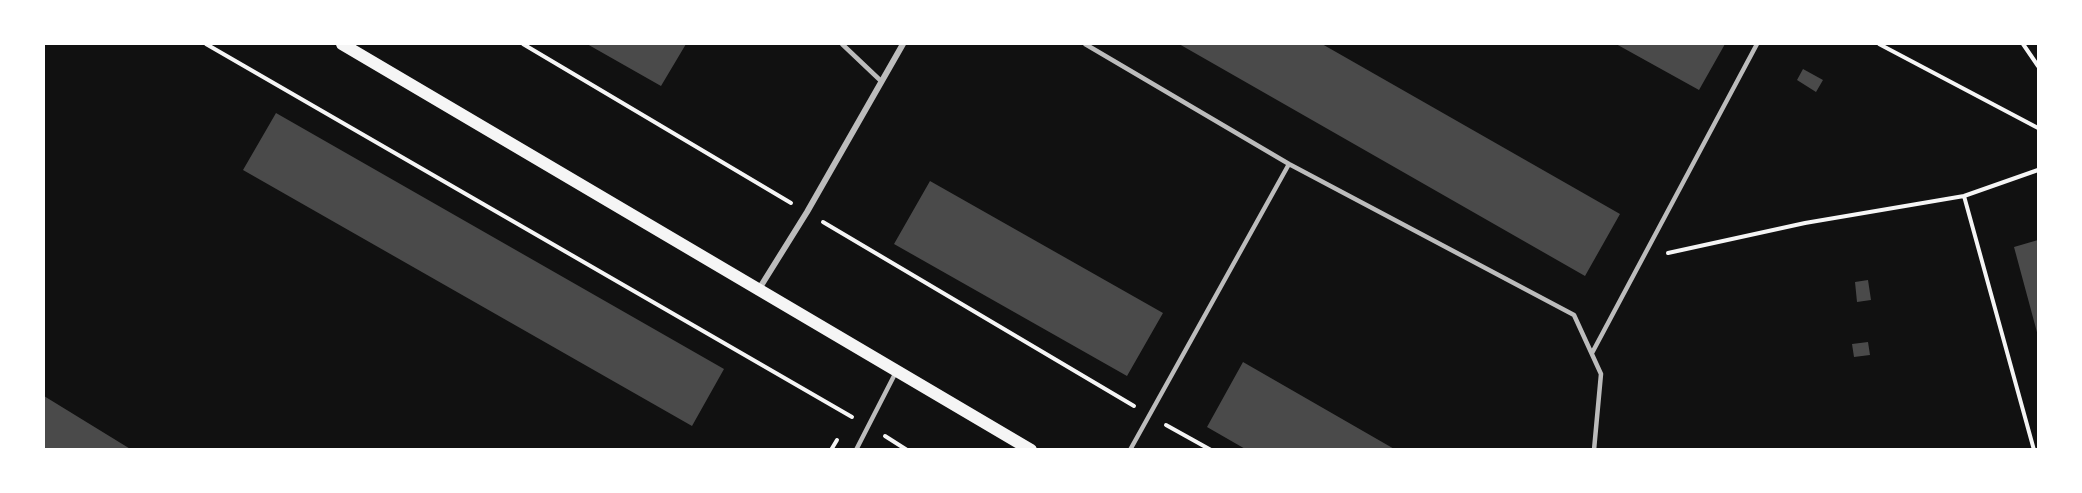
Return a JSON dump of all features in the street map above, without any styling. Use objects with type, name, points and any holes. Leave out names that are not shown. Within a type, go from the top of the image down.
[{"type":"main road","points":[[342,44],[1031,450]]},
{"type":"street","points":[[759,289],[807,212],[903,44]]},
{"type":"lane","points":[[842,44],[882,81]]},
{"type":"lane","points":[[1084,44],[1289,164],[1574,315],[1601,374],[1594,450]]},
{"type":"lane","points":[[1592,353],[1758,44]]},
{"type":"lane","points":[[1131,450],[1289,164]]},
{"type":"lane","points":[[856,450],[897,370]]},
{"type":"path","points":[[206,44],[908,450]]},
{"type":"path","points":[[523,44],[1211,450]]},
{"type":"path","points":[[1879,44],[2038,128]]},
{"type":"path","points":[[2023,44],[2038,66]]},
{"type":"path","points":[[1643,258],[1805,223],[1964,196],[2038,170]]},
{"type":"path","points":[[1964,196],[2034,450]]},
{"type":"building","points":[[587,44],[686,44],[661,86]]},
{"type":"building","points":[[1179,44],[1322,44],[1620,214],[1585,276]]},
{"type":"building","points":[[1616,44],[1725,44],[1699,90]]},
{"type":"building","points":[[1803,69],[1823,80],[1816,92],[1797,80]]},
{"type":"building","points":[[276,113],[724,369],[692,426],[243,170]]},
{"type":"building","points":[[930,181],[1163,313],[1127,376],[894,244]]},
{"type":"building","points":[[2038,240],[2038,336],[2014,247]]},
{"type":"building","points":[[1868,280],[1871,300],[1857,302],[1855,282]]},
{"type":"building","points":[[1868,342],[1870,355],[1854,357],[1852,344]]},
{"type":"building","points":[[1243,362],[1396,450],[1247,450],[1207,427]]},
{"type":"building","points":[[44,396],[132,450],[44,450]]}]
